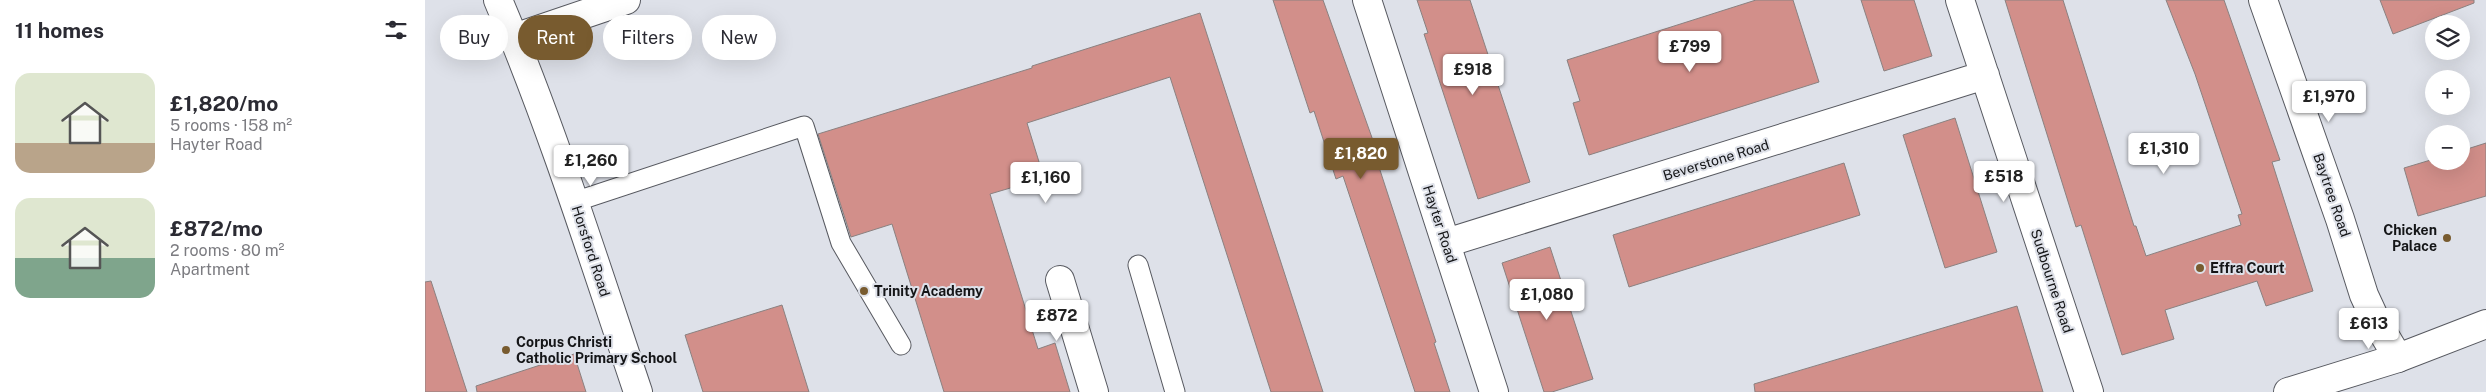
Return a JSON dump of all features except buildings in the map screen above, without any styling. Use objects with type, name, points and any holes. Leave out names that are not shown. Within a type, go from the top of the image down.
[{"type":"main road","name":"Horsford Road","points":[[498,0],[514,38],[574,202],[637,392]]},
{"type":"main road","points":[[514,38],[626,0]]},
{"type":"main road","name":"Sudbourne Road","points":[[1960,0],[2089,392]]},
{"type":"main road","name":"Baytree Road","points":[[2263,0],[2355,261],[2364,294],[2375,321],[2398,358]]},
{"type":"main road","name":"Hayter Road","points":[[1371,1],[1494,392]]},
{"type":"main road","name":"Beverstone Road","points":[[1446,243],[1985,76]]},
{"type":"main road","points":[[1060,280],[1094,392]]},
{"type":"main road","points":[[2288,392],[2398,358],[2486,324]]},
{"type":"lane","points":[[574,202],[804,126],[841,244],[901,345]]},
{"type":"lane","points":[[1138,265],[1175,392]]},
{"type":"place","name":"Chicken Palace","points":[[2447,238]]},
{"type":"place","name":"Effra Court","points":[[2200,268]]},
{"type":"place","name":"Trinity Academy","points":[[864,291]]},
{"type":"place","name":"Corpus Christi Catholic Primary School","points":[[506,350]]}]
